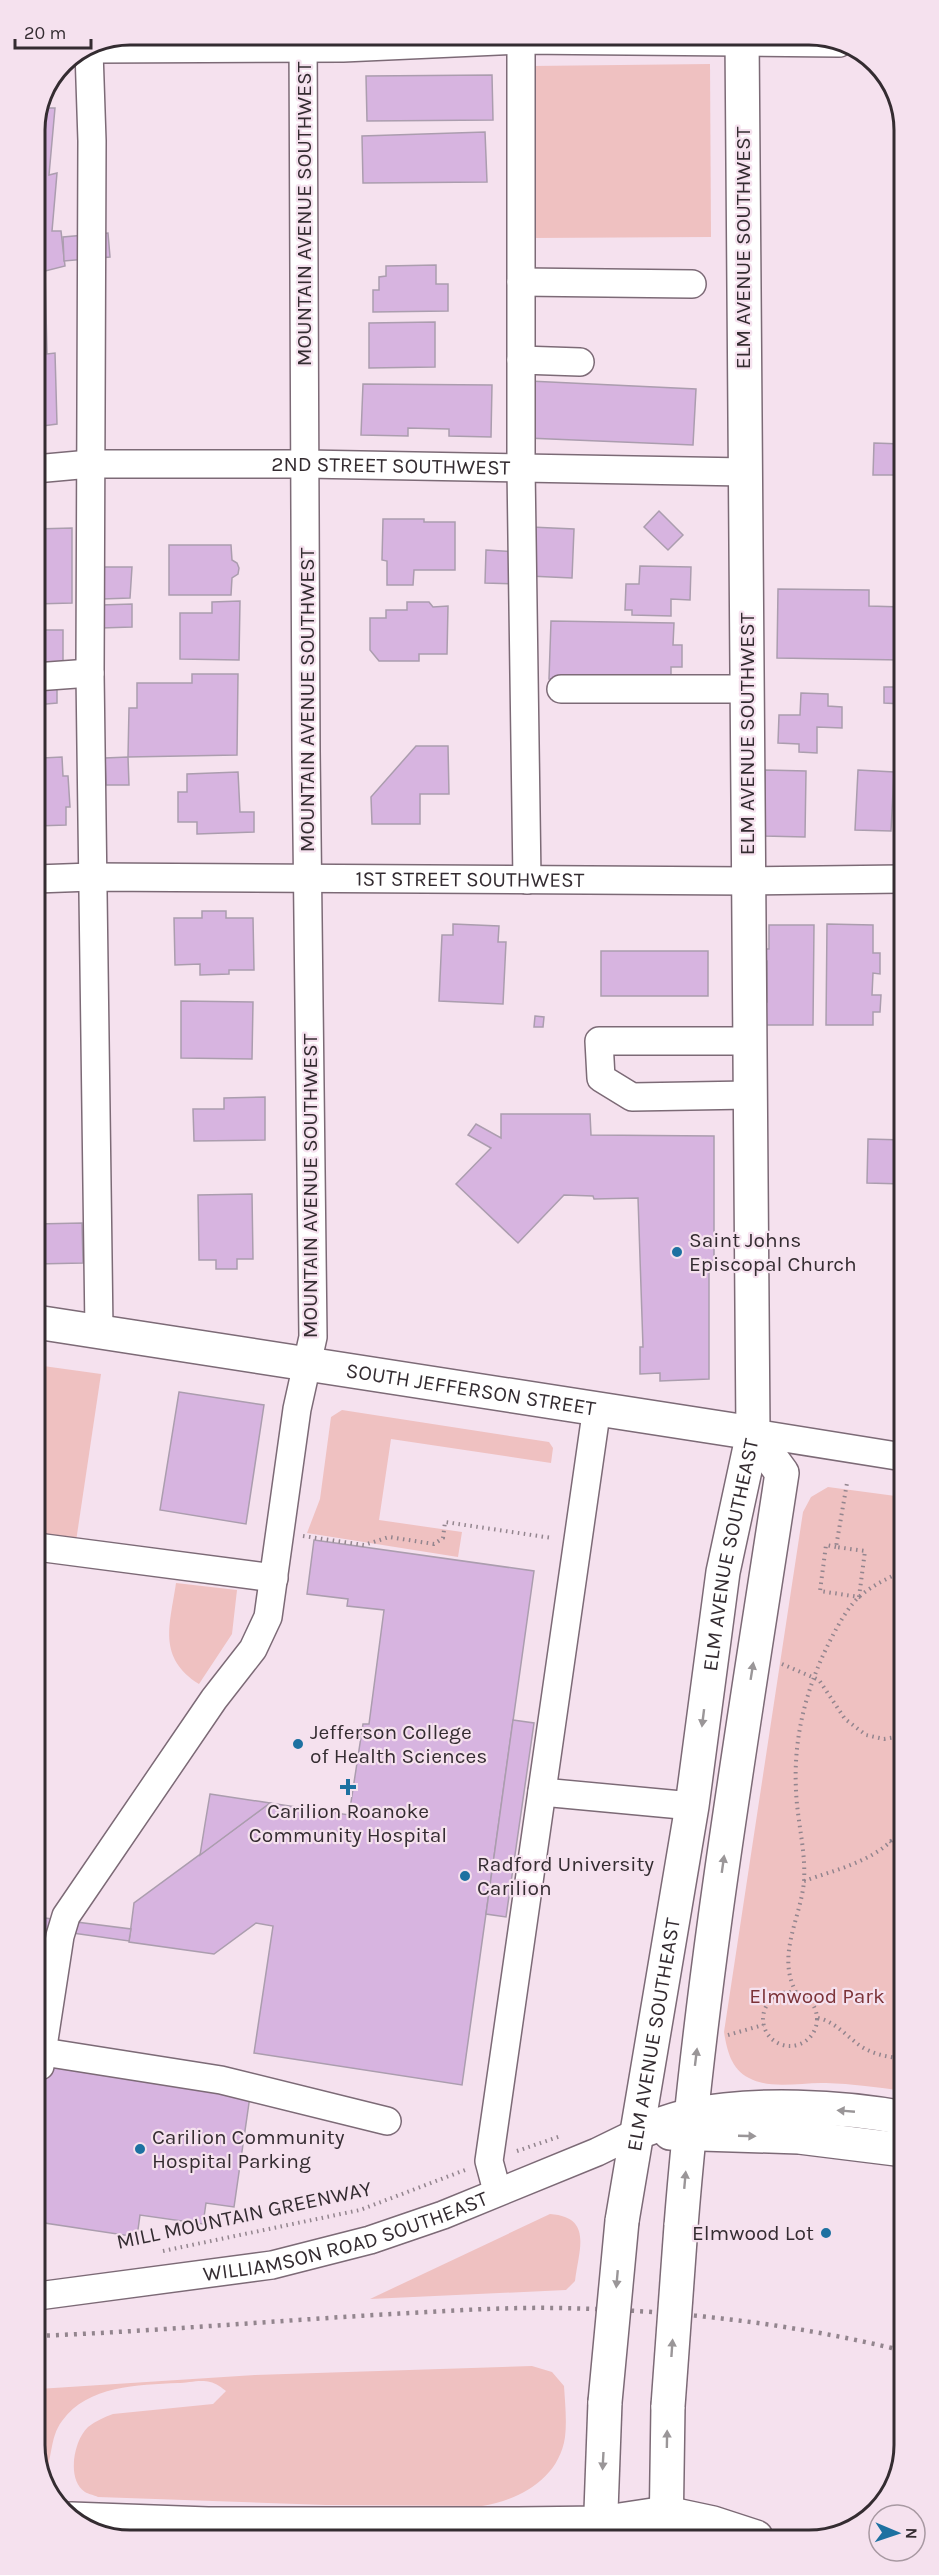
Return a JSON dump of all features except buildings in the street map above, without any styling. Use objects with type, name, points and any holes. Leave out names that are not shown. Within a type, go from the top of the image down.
[{"type":"main road","name":"ELM AVENUE SOUTHWEST","points":[[742,45],[748,1041],[753,1433]]},
{"type":"main road","name":"SOUTH JEFFERSON STREET","points":[[45,1323],[597,1407],[753,1433]]},
{"type":"main road","name":"ELM AVENUE SOUTHEAST","points":[[600,2530],[605,2403],[622,2221],[692,1806],[723,1572],[753,1433]]},
{"type":"main road","name":"ELM AVENUE SOUTHEAST","points":[[666,2526],[668,2406],[689,2125],[706,1979],[782,1473],[753,1433]]},
{"type":"main road","name":"WILLIAMSON ROAD SOUTHEAST","points":[[689,2125],[727,2109],[834,2110],[894,2117]]},
{"type":"main road","name":"WILLIAMSON ROAD SOUTHEAST","points":[[638,2132],[689,2125],[894,2149]]},
{"type":"main road","points":[[88,2519],[600,2530],[713,2523],[733,2530]]},
{"type":"street","points":[[106,49],[214,45]]},
{"type":"street","name":"MOUNTAIN AVENUE SOUTHWEST","points":[[45,2026],[60,1936],[66,1916],[214,1699],[253,1649],[268,1617],[297,1409],[314,1337],[303,45]]},
{"type":"street","points":[[521,45],[521,468],[527,880]]},
{"type":"street","points":[[89,55],[92,141],[90,673],[99,1331]]},
{"type":"street","points":[[521,282],[692,284]]},
{"type":"street","points":[[521,360],[580,362]]},
{"type":"street","name":"2ND STREET SOUTHWEST","points":[[45,468],[90,464],[306,464],[745,472]]},
{"type":"street","points":[[45,676],[90,673]]},
{"type":"street","points":[[561,688],[746,689]]},
{"type":"street","name":"1ST STREET SOUTHWEST","points":[[45,879],[92,877],[748,881],[894,879]]},
{"type":"street","points":[[748,1041],[599,1041],[601,1078],[632,1097],[749,1095]]},
{"type":"street","points":[[497,2191],[489,2161],[597,1407]]},
{"type":"street","name":"SOUTH JEFFERSON STREET","points":[[753,1433],[894,1456]]},
{"type":"street","points":[[45,1548],[274,1578]]},
{"type":"street","points":[[542,1792],[692,1806]]},
{"type":"street","points":[[45,2057],[221,2080],[387,2121]]},
{"type":"street","name":"WILLIAMSON ROAD SOUTHEAST","points":[[45,2294],[272,2265],[403,2230],[597,2152],[638,2132]]},
{"type":"path","points":[[836,1547],[846,1483]]},
{"type":"path","points":[[299,1536],[364,1545],[389,1537],[434,1544],[443,1538],[445,1522],[553,1538]]},
{"type":"path","points":[[826,1545],[866,1551],[859,1597],[820,1592],[826,1545]]},
{"type":"path","points":[[796,1992],[790,1976],[788,1953],[804,1881],[796,1787],[802,1710],[813,1678],[837,1629],[859,1597],[894,1576]]},
{"type":"path","points":[[774,1660],[813,1678],[822,1685],[845,1719],[866,1735],[885,1739],[894,1738]]},
{"type":"path","points":[[804,1881],[868,1857],[894,1836]]},
{"type":"path","points":[[890,1841],[894,1843]]},
{"type":"path","points":[[786,1991],[796,1992],[811,2001],[818,2018],[812,2035],[798,2045],[780,2045],[767,2033],[763,2025],[765,2007],[770,1999],[786,1991]]},
{"type":"path","points":[[818,2018],[831,2023],[873,2052],[894,2057]]},
{"type":"path","points":[[726,2036],[763,2025]]},
{"type":"path","name":"MILL MOUNTAIN GREENWAY","points":[[154,2252],[360,2210],[570,2133]]},
{"type":"green space","points":[[710,64],[711,237],[532,238],[531,66]]},
{"type":"green space","points":[[45,1366],[101,1374],[75,1548],[45,1543]]},
{"type":"green space","points":[[342,1410],[549,1442],[553,1448],[551,1463],[391,1439],[379,1520],[462,1532],[458,1557],[307,1533],[320,1499],[331,1417]]},
{"type":"green space","name":"Elmwood Park","points":[[828,1487],[894,1496],[894,2090],[836,2083],[777,2085],[758,2082],[738,2070],[728,2052],[724,2032],[803,1512],[811,1497]]},
{"type":"green space","points":[[176,1583],[237,1590],[232,1634],[199,1684],[177,1663],[172,1651],[170,1626]]},
{"type":"green space","points":[[550,2214],[564,2216],[573,2221],[580,2237],[575,2281],[566,2290],[370,2299]]},
{"type":"green space","points":[[532,2366],[552,2372],[564,2386],[565,2437],[555,2465],[546,2476],[523,2493],[482,2506],[326,2505],[98,2497],[85,2492],[79,2486],[75,2478],[74,2460],[79,2441],[88,2427],[113,2414],[213,2404],[226,2391],[217,2384],[198,2381],[131,2386],[85,2400],[62,2421],[55,2435],[48,2465],[45,2445],[45,2389],[255,2375]]},
{"type":"railway","points":[[45,2336],[454,2311],[559,2308],[646,2312],[733,2320],[819,2333],[894,2349]]},
{"type":"place","name":"Saint Johns Episcopal Church","points":[[677,1252]]},
{"type":"place","name":"Jefferson College of Health Sciences","points":[[298,1744]]},
{"type":"place","name":"Carilion Roanoke Community Hospital","points":[[348,1787]]},
{"type":"place","name":"Radford University Carilion","points":[[465,1876]]},
{"type":"place","name":"Carilion Community Hospital Parking","points":[[140,2149]]},
{"type":"place","name":"Elmwood Lot","points":[[826,2233]]}]
